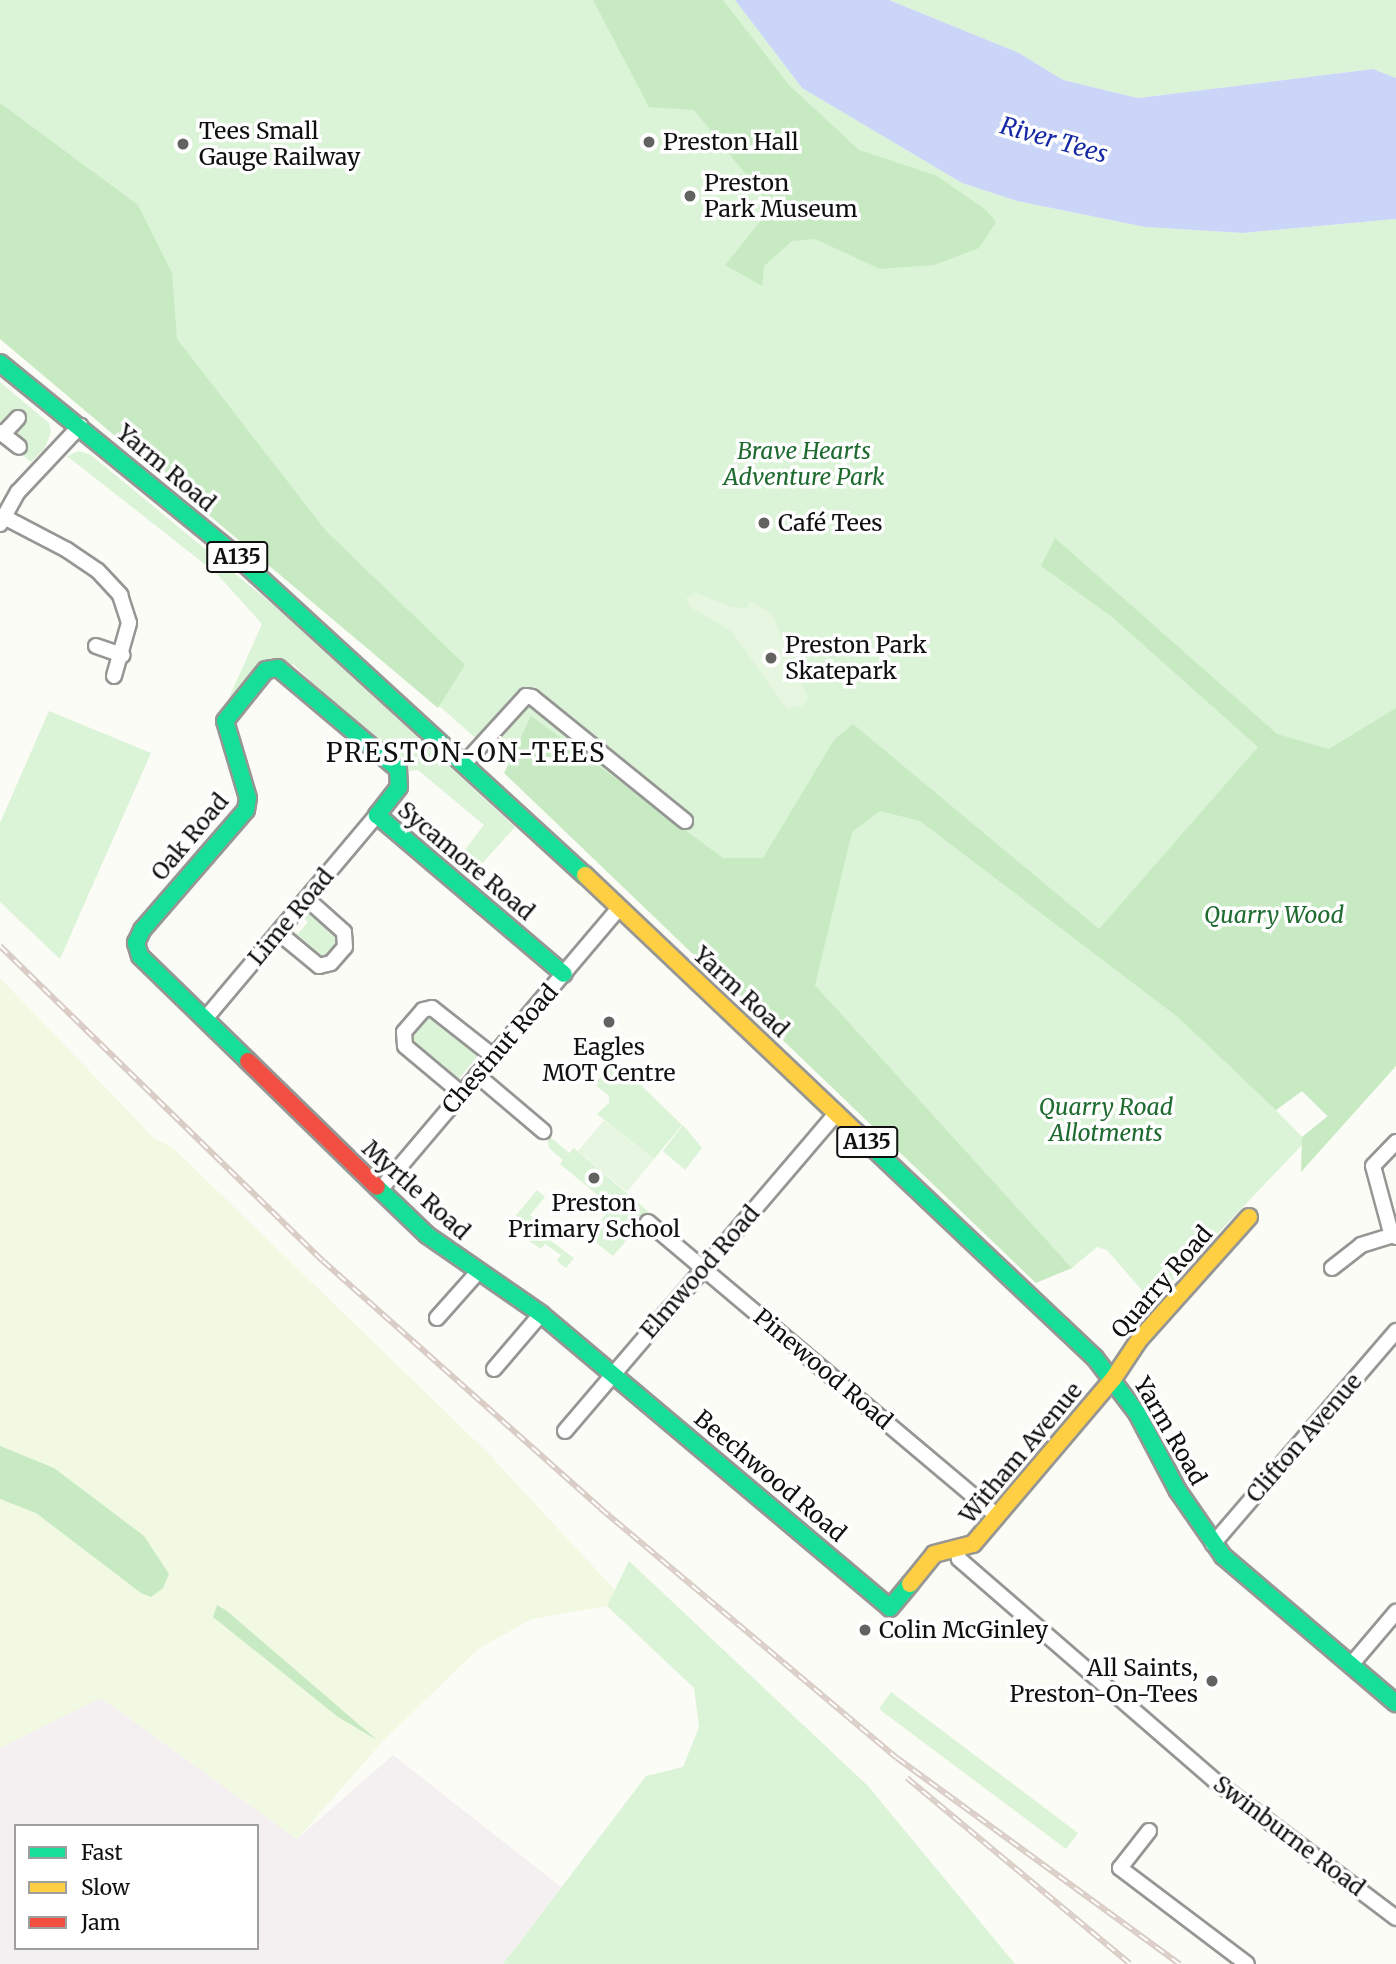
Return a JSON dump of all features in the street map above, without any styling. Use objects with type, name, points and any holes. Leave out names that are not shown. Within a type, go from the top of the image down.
[{"type":"street","name":"Yarm Road","points":[[0,363],[233,553],[464,764],[837,1113],[1113,1379],[1213,1544],[1396,1703]]},
{"type":"street","points":[[18,418],[2,433],[19,447]]},
{"type":"street","points":[[80,426],[18,492],[2,520],[66,550],[97,571],[120,596],[128,624],[114,676]]},
{"type":"street","points":[[96,646],[121,655]]},
{"type":"street","name":"Sycamore Road","points":[[272,668],[283,670],[398,769],[399,787],[377,815],[564,974]]},
{"type":"street","name":"Oak Road","points":[[205,1019],[140,956],[136,943],[142,930],[246,810],[248,798],[225,721],[272,668]]},
{"type":"street","points":[[464,764],[526,696],[533,697],[685,821]]},
{"type":"street","name":"Lime Road","points":[[205,1019],[377,815]]},
{"type":"street","points":[[279,933],[319,966],[331,963],[345,947],[344,932],[306,899]]},
{"type":"street","name":"Chestnut Road","points":[[380,1190],[619,908]]},
{"type":"street","points":[[461,1093],[405,1046],[404,1032],[423,1010],[432,1008],[493,1056]]},
{"type":"street","name":"Myrtle Road","points":[[205,1019],[436,1242],[541,1314],[613,1373]]},
{"type":"street","points":[[477,1075],[543,1131]]},
{"type":"street","name":"Elmwood Road","points":[[565,1432],[837,1113]]},
{"type":"street","points":[[1332,1268],[1361,1245],[1394,1236],[1373,1166],[1396,1142]]},
{"type":"street","name":"Quarry Road","points":[[1113,1379],[1139,1340],[1249,1217]]},
{"type":"street","name":"Pinewood Road","points":[[648,1222],[997,1516]]},
{"type":"street","points":[[437,1318],[478,1272]]},
{"type":"street","points":[[494,1369],[541,1314]]},
{"type":"street","name":"Clifton Avenue","points":[[1213,1544],[1396,1331]]},
{"type":"street","name":"Beechwood Road","points":[[613,1373],[890,1608],[896,1601]]},
{"type":"street","name":"Witham Avenue","points":[[896,1601],[934,1555],[973,1544],[1113,1379]]},
{"type":"street","name":"Swinburne Road","points":[[957,1549],[959,1559],[1183,1753],[1396,1918]]},
{"type":"street","points":[[1350,1665],[1396,1612]]},
{"type":"street","points":[[1149,1831],[1121,1868],[1247,1964]]},
{"type":"shaded area","points":[[101,1698],[297,1839],[393,1755],[561,1887],[503,1964],[0,1964],[0,1748]]},
{"type":"green space","points":[[0,0],[735,0],[802,88],[962,183],[1017,201],[1145,227],[1243,233],[1396,219],[1396,1052],[1331,1120],[1302,1091],[1276,1110],[1302,1137],[1302,1145],[1152,1302],[1107,1250],[1097,1247],[1072,1268],[815,985],[537,792],[221,514],[0,331]]},
{"type":"green space","points":[[593,0],[723,0],[789,85],[859,150],[937,176],[986,210],[996,222],[979,248],[934,265],[880,269],[815,239],[792,241],[764,266],[762,286],[725,265],[772,207],[694,110],[649,107]]},
{"type":"green space","points":[[889,0],[1396,0],[1396,78],[1373,69],[1138,98],[1063,80],[1019,53]]},
{"type":"green space","points":[[0,103],[138,205],[172,273],[177,339],[326,531],[465,665],[438,708],[0,339]]},
{"type":"green space","points":[[0,382],[49,423],[51,432],[45,448],[31,462],[19,452],[17,429],[0,424]]},
{"type":"green space","points":[[79,451],[91,455],[290,619],[515,827],[469,878],[453,865],[484,825],[418,770],[408,771],[397,755],[365,727],[359,728],[293,664],[224,709],[262,624],[216,573],[67,456]]},
{"type":"green space","name":"Quarry Wood","points":[[1055,538],[1277,734],[1329,749],[1396,708],[1396,1066],[1301,1172],[1302,1137],[1328,1116],[1302,1091],[1276,1110],[1179,1018],[920,821],[880,811],[852,832],[815,985],[1072,1268],[1036,1283],[504,773],[531,716],[723,858],[763,858],[834,740],[853,724],[1099,929],[1258,747],[1111,616],[1041,566]]},
{"type":"green space","name":"Preston Park Skatepark","points":[[694,592],[732,607],[747,608],[750,601],[772,614],[808,698],[802,706],[787,709],[731,631],[690,607],[686,599]]},
{"type":"green space","points":[[49,711],[151,753],[60,959],[0,902],[0,823]]},
{"type":"green space","points":[[306,908],[316,911],[316,918],[338,935],[339,944],[325,958],[318,957],[299,937],[293,940],[288,932],[290,928],[298,934],[308,922],[300,915]]},
{"type":"green space","points":[[0,978],[155,1139],[172,1147],[487,1452],[615,1590],[607,1606],[532,1619],[478,1649],[384,1740],[297,1839],[101,1698],[0,1748]]},
{"type":"green space","points":[[427,1013],[479,1054],[457,1081],[409,1041],[408,1035]]},
{"type":"green space","points":[[616,1061],[682,1125],[654,1159],[597,1114],[609,1103],[609,1096],[594,1084]]},
{"type":"green space","points":[[604,1120],[654,1159],[627,1192],[578,1151]]},
{"type":"green space","points":[[683,1125],[702,1148],[685,1170],[663,1151]]},
{"type":"green space","points":[[547,1134],[569,1153],[574,1148],[650,1213],[613,1256],[588,1236],[612,1207],[560,1164],[563,1160],[549,1148]]},
{"type":"green space","points":[[537,1190],[545,1197],[530,1215],[555,1234],[551,1241],[574,1258],[566,1268],[557,1261],[561,1255],[545,1244],[541,1249],[529,1241],[533,1234],[513,1219]]},
{"type":"green space","points":[[0,1446],[54,1468],[144,1536],[169,1574],[163,1588],[151,1597],[141,1593],[36,1513],[0,1499]]},
{"type":"green space","points":[[629,1561],[868,1786],[1015,1964],[503,1964],[646,1776],[683,1767],[699,1727],[694,1688],[607,1606]]},
{"type":"green space","points":[[217,1605],[377,1740],[338,1717],[213,1617]]},
{"type":"green space","points":[[891,1692],[1078,1833],[1066,1849],[879,1709]]},
{"type":"water","name":"River Tees","points":[[735,0],[889,0],[1019,53],[1063,80],[1138,98],[1373,69],[1396,78],[1396,219],[1243,233],[1145,227],[1017,201],[962,183],[802,88]]},
{"type":"railway","points":[[0,946],[323,1261],[600,1508],[897,1758],[1180,1964]]},
{"type":"railway","points":[[907,1778],[1130,1964]]},
{"type":"traffic: fast","points":[[0,363],[233,553],[585,875]]},
{"type":"traffic: fast","points":[[248,1061],[140,956],[136,943],[142,930],[246,810],[248,798],[225,721],[266,670],[278,668],[398,769],[399,787],[377,815],[564,974]]},
{"type":"traffic: fast","points":[[856,1132],[1095,1358],[1137,1413],[1178,1491],[1223,1556],[1396,1703]]},
{"type":"traffic: fast","points":[[377,1187],[427,1235],[541,1314],[890,1608],[910,1584]]},
{"type":"traffic: slow","points":[[585,875],[856,1132]]},
{"type":"traffic: slow","points":[[910,1584],[934,1554],[973,1544],[1113,1379],[1139,1340],[1249,1217]]},
{"type":"traffic: jam","points":[[248,1061],[377,1187]]},
{"type":"place","name":"Preston Hall","points":[[649,142]]},
{"type":"place","name":"Tees Small Gauge Railway","points":[[183,144]]},
{"type":"place","name":"Preston Park Museum","points":[[690,196]]},
{"type":"place","name":"Café Tees","points":[[764,523]]},
{"type":"place","name":"Preston Park Skatepark","points":[[771,658]]},
{"type":"place","name":"Eagles MOT Centre","points":[[609,1022]]},
{"type":"place","name":"Preston Primary School","points":[[594,1178]]},
{"type":"place","name":"Colin McGinley","points":[[865,1630]]},
{"type":"place","name":"All Saints, Preston-On-Tees","points":[[1212,1681]]},
{"type":"district","name":"PRESTON-ON-TEES","points":[[466,753]]},
{"type":"park label","name":"Brave Hearts Adventure Park","points":[[804,464]]},
{"type":"park label","name":"Quarry Road Allotments","points":[[1106,1120]]}]
